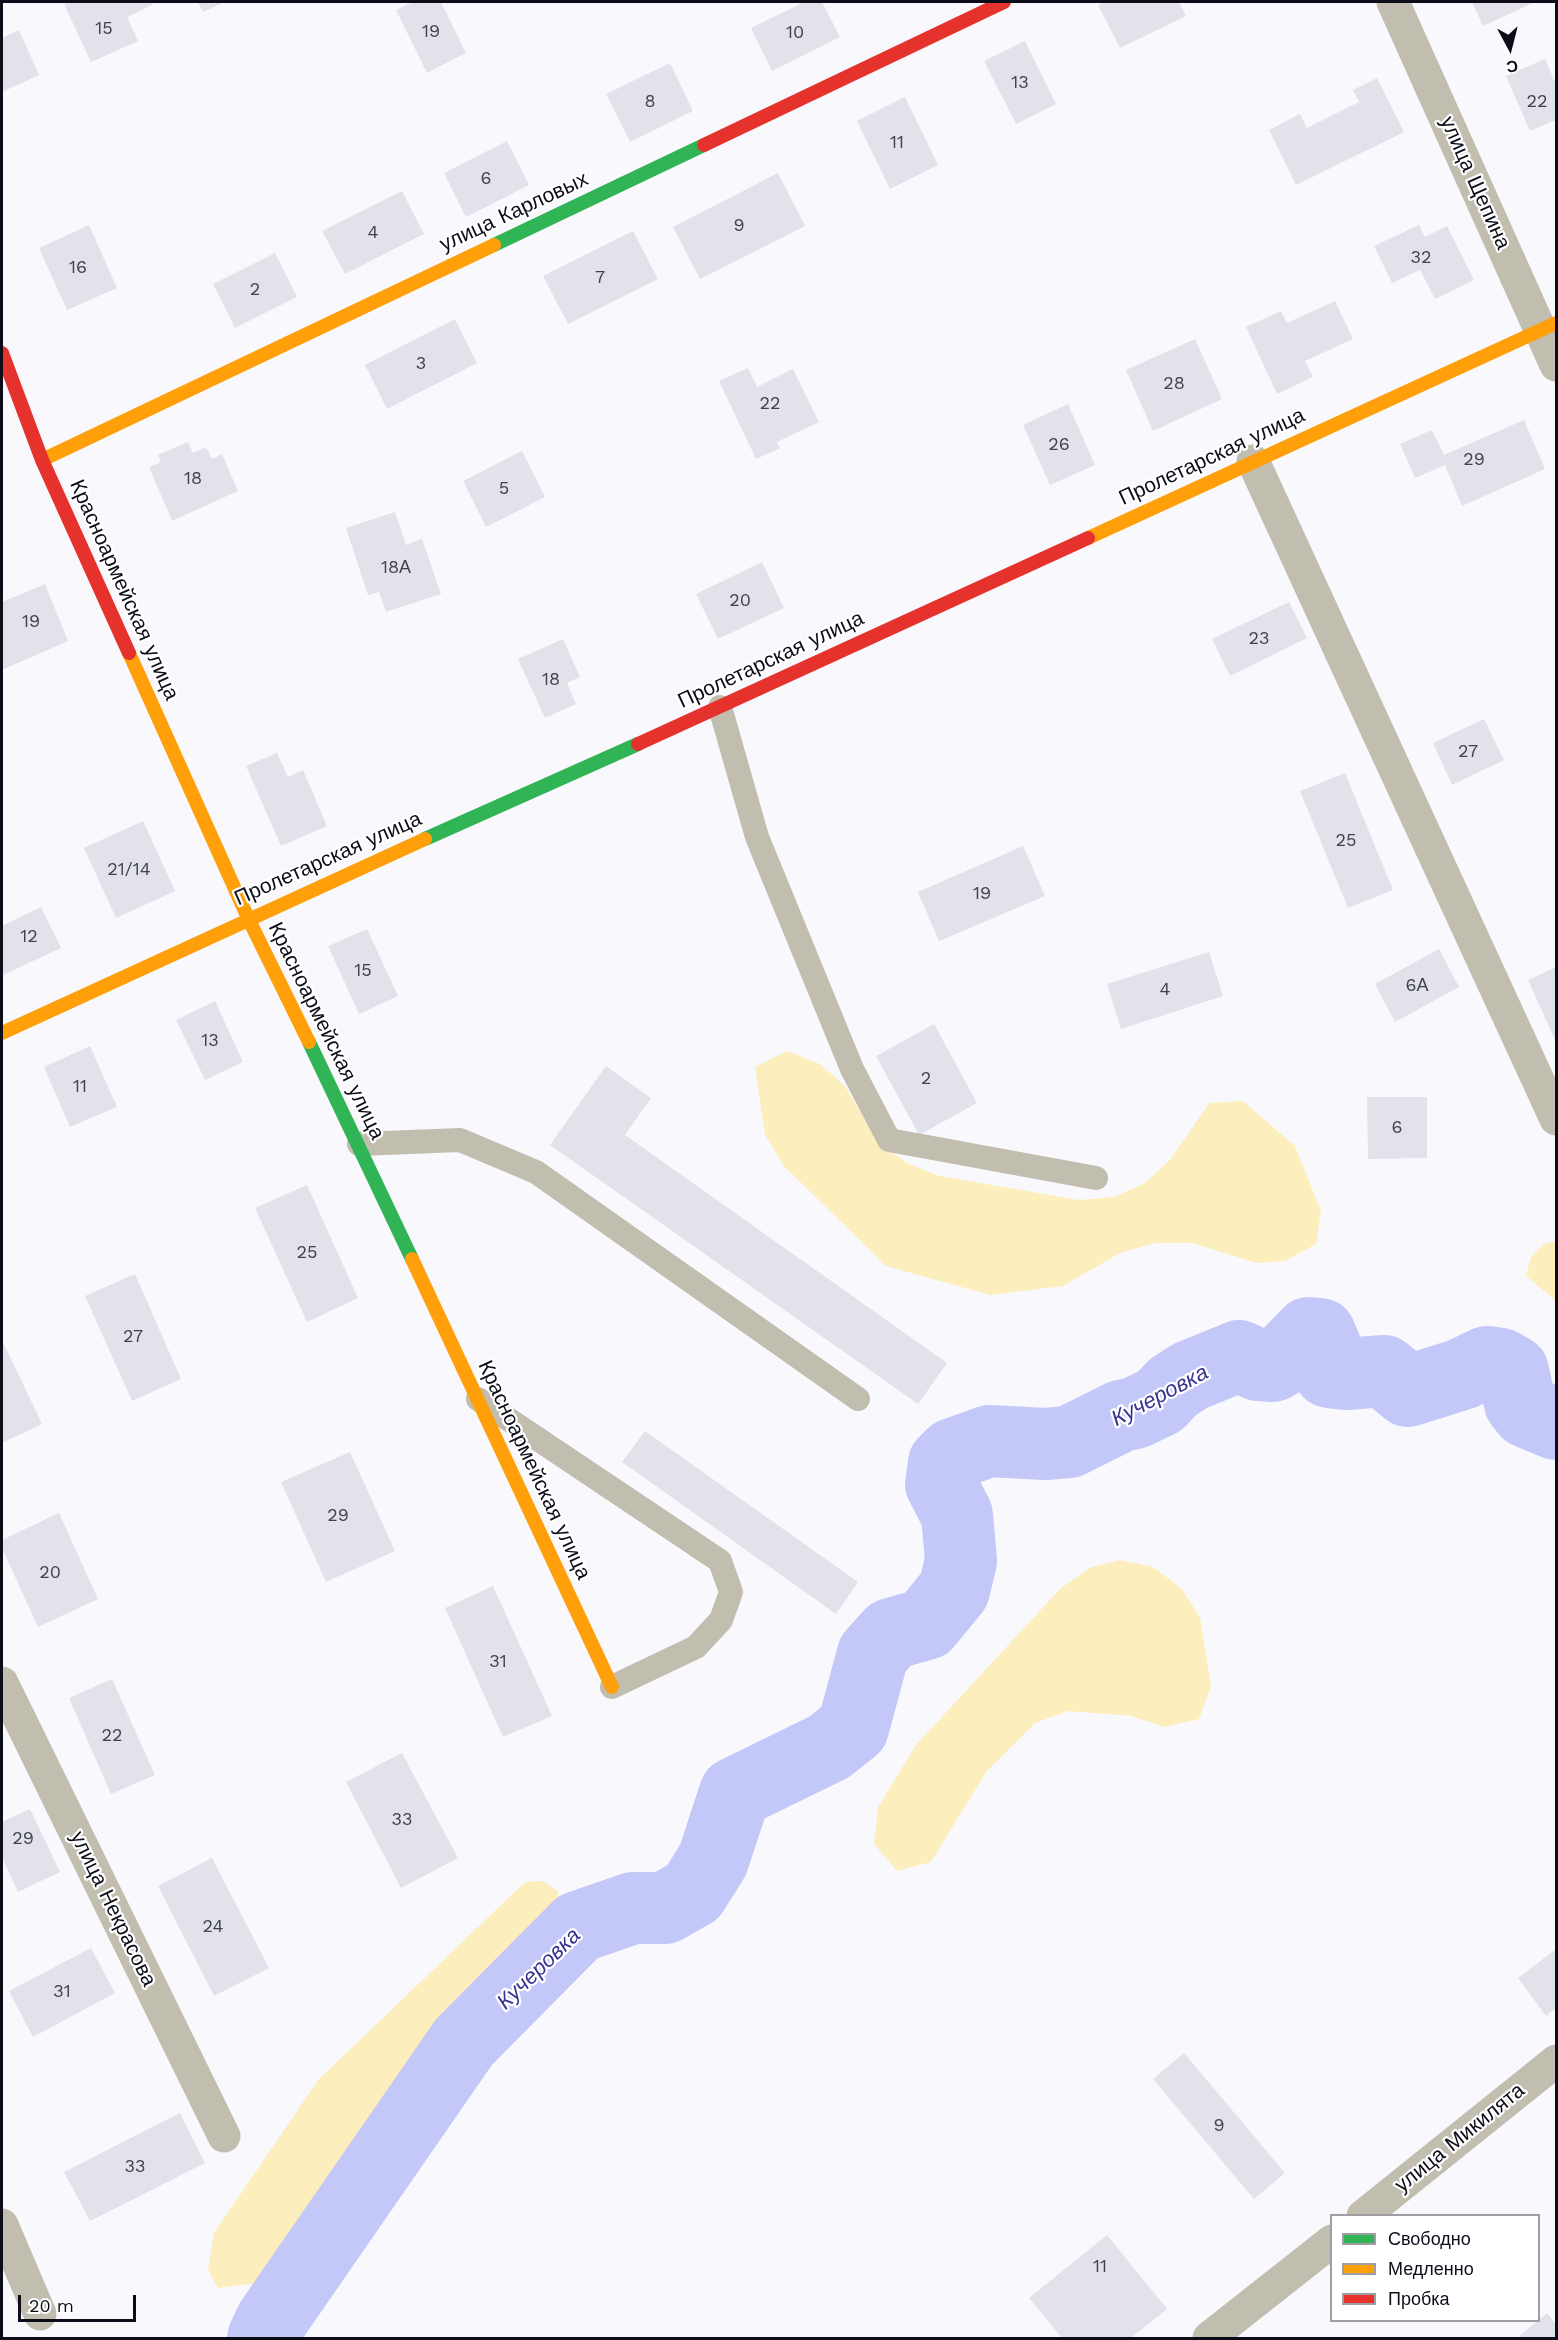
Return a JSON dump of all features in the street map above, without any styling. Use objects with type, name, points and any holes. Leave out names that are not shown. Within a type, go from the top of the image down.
[{"type":"street","name":"улица Карловых","points":[[42,460],[1004,2]]},
{"type":"street","name":"улица Щепина","points":[[1394,2],[1549,327],[1557,365]]},
{"type":"street","name":"Пролетарская улица","points":[[2,1033],[248,918],[720,707],[1253,460],[1549,327]]},
{"type":"street","name":"Красноармейская улица","points":[[2,353],[42,460],[248,918],[359,1144],[612,1687]]},
{"type":"street","points":[[1253,460],[1557,1119]]},
{"type":"street","name":"улица Некрасова","points":[[2,1683],[224,2136]]},
{"type":"street","name":"улица Микилята","points":[[1366,2214],[1557,2061]]},
{"type":"street","points":[[2,2225],[40,2314]]},
{"type":"street","points":[[1209,2338],[1330,2243]]},
{"type":"lane","points":[[720,707],[757,837],[852,1069],[889,1140],[1096,1178]]},
{"type":"lane","points":[[359,1144],[460,1140],[536,1172],[858,1399]]},
{"type":"lane","points":[[478,1399],[720,1561],[731,1592],[721,1620],[696,1647],[612,1687]]},
{"type":"shaded area","points":[[787,1051],[820,1064],[845,1086],[879,1143],[907,1163],[939,1176],[1079,1200],[1114,1197],[1145,1183],[1170,1160],[1209,1103],[1243,1101],[1295,1146],[1321,1211],[1316,1244],[1285,1261],[1257,1263],[1192,1243],[1156,1243],[1122,1252],[1063,1286],[990,1295],[886,1266],[784,1166],[765,1135],[755,1067]]},
{"type":"shaded area","points":[[1556,1241],[1556,1301],[1526,1276],[1531,1257],[1544,1244]]},
{"type":"shaded area","points":[[1120,1560],[1153,1567],[1181,1588],[1200,1617],[1211,1686],[1199,1719],[1164,1727],[1131,1716],[1068,1711],[1035,1723],[986,1772],[931,1862],[897,1871],[874,1844],[878,1807],[916,1745],[1060,1589],[1089,1568]]},
{"type":"shaded area","points":[[543,1881],[558,1891],[560,1910],[537,1943],[503,1956],[428,2034],[273,2266],[257,2283],[218,2288],[208,2270],[214,2233],[318,2080],[525,1882]]},
{"type":"building","points":[[70,2],[151,2],[152,5],[127,17],[138,41],[91,62],[64,4]]},
{"type":"building","points":[[198,2],[225,2],[203,12]]},
{"type":"building","points":[[413,2],[441,2],[466,53],[427,73],[396,10]]},
{"type":"building","points":[[804,2],[822,2],[840,37],[772,71],[751,28]]},
{"type":"building","points":[[1105,2],[1179,2],[1186,16],[1120,48],[1098,5]]},
{"type":"building","points":[[1472,2],[1535,2],[1483,26]]},
{"type":"building","points":[[19,30],[39,75],[2,92],[2,38]]},
{"type":"building","points":[[1025,41],[1056,104],[1016,124],[984,61]]},
{"type":"building","points":[[1545,59],[1556,85],[1556,120],[1530,131],[1506,76]]},
{"type":"building","points":[[670,63],[693,111],[630,142],[606,94]]},
{"type":"building","points":[[1377,78],[1404,132],[1296,185],[1269,130],[1300,114],[1307,128],[1359,102],[1353,90]]},
{"type":"building","points":[[905,97],[938,165],[890,189],[857,121]]},
{"type":"building","points":[[507,141],[529,185],[466,217],[444,173]]},
{"type":"building","points":[[778,173],[805,226],[700,279],[673,227]]},
{"type":"building","points":[[402,191],[424,234],[345,274],[322,231]]},
{"type":"building","points":[[89,225],[117,288],[67,310],[39,248]]},
{"type":"building","points":[[1419,225],[1425,237],[1447,226],[1474,280],[1435,299],[1420,270],[1392,283],[1374,246]]},
{"type":"building","points":[[633,231],[658,279],[568,324],[543,276]]},
{"type":"building","points":[[275,253],[297,297],[235,328],[213,284]]},
{"type":"building","points":[[1335,301],[1353,339],[1305,361],[1313,377],[1277,394],[1246,327],[1281,311],[1287,323]]},
{"type":"building","points":[[455,319],[477,363],[387,409],[365,365]]},
{"type":"building","points":[[1195,339],[1222,399],[1153,431],[1126,370]]},
{"type":"building","points":[[748,368],[757,387],[793,369],[819,422],[777,442],[780,448],[756,459],[719,381]]},
{"type":"building","points":[[1068,404],[1095,465],[1050,485],[1023,425]]},
{"type":"building","points":[[1524,420],[1545,469],[1462,506],[1445,465],[1415,478],[1400,444],[1432,430],[1444,455]]},
{"type":"building","points":[[188,442],[193,453],[206,447],[212,459],[222,454],[238,491],[172,521],[149,467],[161,462],[158,455]]},
{"type":"building","points":[[522,451],[545,497],[486,527],[463,481]]},
{"type":"building","points":[[395,512],[406,545],[422,539],[441,594],[386,612],[379,592],[368,595],[346,528]]},
{"type":"building","points":[[762,562],[784,608],[718,639],[696,594]]},
{"type":"building","points":[[45,584],[68,641],[2,670],[2,602]]},
{"type":"building","points":[[1289,602],[1307,638],[1230,676],[1212,639]]},
{"type":"building","points":[[563,639],[580,677],[567,683],[576,704],[545,718],[518,659]]},
{"type":"building","points":[[1484,719],[1504,760],[1452,785],[1433,743]]},
{"type":"building","points":[[277,753],[288,777],[303,770],[327,826],[281,846],[246,766]]},
{"type":"building","points":[[1345,773],[1393,890],[1348,908],[1300,791]]},
{"type":"building","points":[[143,821],[175,891],[116,918],[84,848]]},
{"type":"building","points":[[1023,846],[1045,896],[939,941],[918,892]]},
{"type":"building","points":[[41,907],[61,948],[3,975],[2,926]]},
{"type":"building","points":[[367,929],[398,996],[359,1014],[328,946]]},
{"type":"building","points":[[1439,949],[1459,987],[1395,1022],[1375,984]]},
{"type":"building","points":[[1209,952],[1223,996],[1121,1029],[1107,984]]},
{"type":"building","points":[[1556,967],[1556,1042],[1528,980]]},
{"type":"building","points":[[215,1001],[243,1062],[205,1080],[176,1020]]},
{"type":"building","points":[[934,1024],[977,1103],[919,1135],[876,1056]]},
{"type":"building","points":[[90,1046],[117,1107],[70,1127],[44,1067]]},
{"type":"building","points":[[606,1066],[651,1098],[625,1135],[947,1363],[918,1404],[550,1145]]},
{"type":"building","points":[[1367,1097],[1427,1097],[1427,1158],[1368,1159]]},
{"type":"building","points":[[307,1185],[358,1298],[307,1322],[255,1208]]},
{"type":"building","points":[[135,1274],[181,1379],[132,1401],[85,1296]]},
{"type":"building","points":[[2,1340],[42,1424],[2,1443]]},
{"type":"building","points":[[645,1431],[858,1582],[836,1614],[622,1462]]},
{"type":"building","points":[[350,1452],[395,1551],[326,1582],[281,1482]]},
{"type":"building","points":[[59,1513],[98,1599],[38,1627],[2,1548],[2,1540]]},
{"type":"building","points":[[493,1586],[552,1716],[503,1737],[445,1608]]},
{"type":"building","points":[[112,1679],[155,1775],[111,1794],[69,1698]]},
{"type":"building","points":[[402,1753],[458,1858],[401,1888],[346,1782]]},
{"type":"building","points":[[30,1809],[60,1872],[18,1892],[2,1857],[2,1822]]},
{"type":"building","points":[[212,1858],[269,1968],[214,1996],[158,1886]]},
{"type":"building","points":[[91,1948],[115,1993],[33,2037],[9,1991]]},
{"type":"building","points":[[1556,1949],[1556,2008],[1546,2016],[1518,1978]]},
{"type":"building","points":[[1184,2053],[1285,2173],[1254,2199],[1153,2079]]},
{"type":"building","points":[[180,2113],[205,2163],[90,2221],[64,2172]]},
{"type":"building","points":[[1107,2235],[1167,2309],[1131,2338],[1062,2338],[1029,2298]]},
{"type":"building","points":[[1547,2313],[1556,2324],[1556,2338],[1517,2338],[1536,2322],[1540,2322],[1540,2319]]},
{"type":"waterway","name":"Кучеровка","points":[[263,2338],[271,2321],[464,2042],[578,1927],[633,1908],[665,1908],[693,1892],[713,1860],[735,1793],[829,1747],[853,1728],[873,1654],[891,1634],[926,1624],[954,1590],[961,1561],[957,1515],[941,1484],[944,1463],[953,1454],[989,1441],[1045,1444],[1069,1442],[1121,1416],[1135,1413],[1160,1401],[1173,1387],[1190,1376],[1239,1356],[1258,1365],[1273,1366],[1283,1360],[1309,1333],[1320,1334],[1326,1348],[1329,1372],[1345,1374],[1384,1371],[1408,1391],[1462,1374],[1487,1362],[1501,1364],[1513,1371],[1520,1403],[1527,1412],[1556,1424]]},
{"type":"traffic: fast","points":[[494,245],[704,145]]},
{"type":"traffic: fast","points":[[425,839],[638,744]]},
{"type":"traffic: fast","points":[[309,1042],[412,1259]]},
{"type":"traffic: slow","points":[[42,460],[494,245]]},
{"type":"traffic: slow","points":[[1088,538],[1556,323]]},
{"type":"traffic: slow","points":[[129,653],[248,918],[309,1042]]},
{"type":"traffic: slow","points":[[2,1033],[425,839]]},
{"type":"traffic: slow","points":[[412,1259],[612,1687]]},
{"type":"traffic: jam","points":[[704,145],[1004,2]]},
{"type":"traffic: jam","points":[[2,353],[42,460],[129,653]]},
{"type":"traffic: jam","points":[[638,744],[1088,538]]}]
